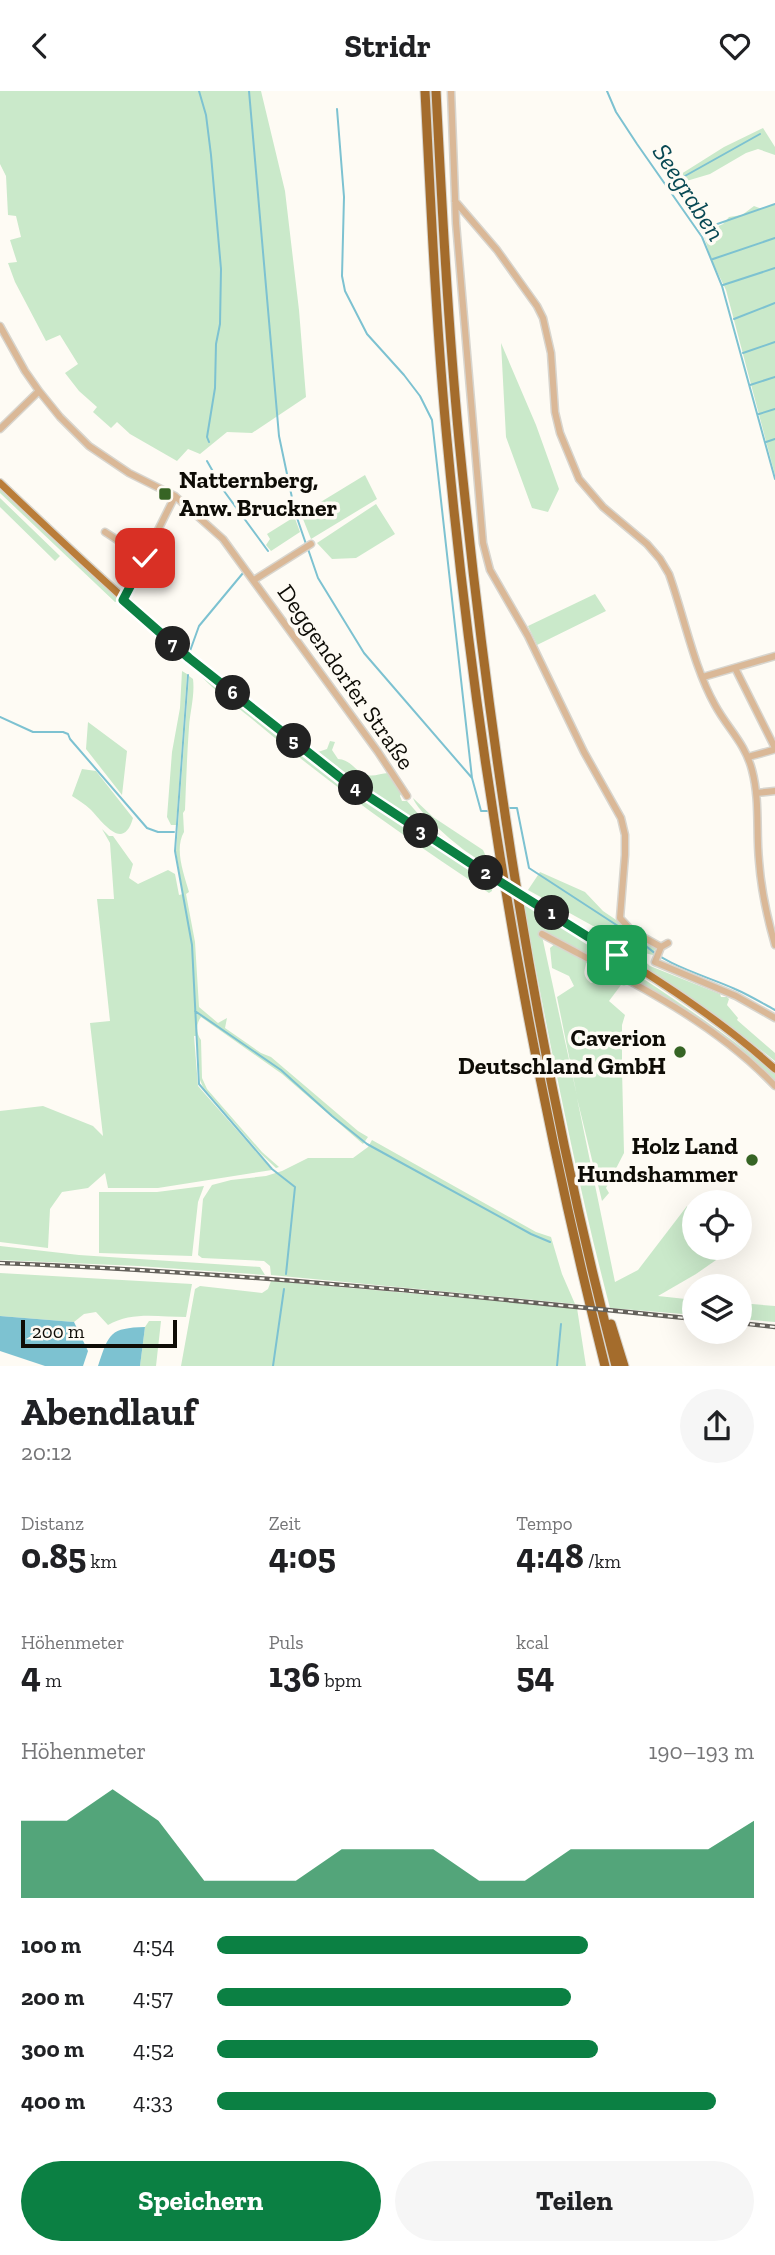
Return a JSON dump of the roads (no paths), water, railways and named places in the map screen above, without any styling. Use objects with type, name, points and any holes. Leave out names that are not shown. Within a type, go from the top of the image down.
[{"type":"highway","points":[[425,91],[435,287],[447,441],[465,607],[493,805],[526,1004],[563,1186],[604,1365]]},
{"type":"highway","points":[[436,91],[459,439],[477,604],[504,803],[538,1013],[594,1277],[616,1366]]},
{"type":"highway","points":[[594,1277],[600,1286],[624,1366]]},
{"type":"main road","points":[[0,483],[123,600],[189,658],[342,779],[677,993],[749,1045],[775,1069]]},
{"type":"street","points":[[451,91],[455,201],[483,543],[490,569],[528,636],[584,752],[621,818],[625,835],[625,855],[620,918],[661,950],[654,961],[736,996],[775,1018]]},
{"type":"street","points":[[455,201],[497,250],[537,306],[548,336],[555,412],[569,459],[579,479],[591,494],[660,559],[675,591],[715,705],[741,742],[748,757],[757,793],[759,861],[775,944]]},
{"type":"street","name":"Deggendorfer Straße","points":[[0,326],[39,391],[89,446],[129,473],[175,496],[223,539],[379,752],[407,796]]},
{"type":"street","points":[[0,429],[39,391]]},
{"type":"street","points":[[123,600],[175,496]]},
{"type":"street","points":[[106,531],[145,558]]},
{"type":"street","name":"Deggendorfer Straße","points":[[254,580],[308,545]]},
{"type":"street","points":[[703,677],[775,656]]},
{"type":"street","points":[[735,668],[775,748],[748,757]]},
{"type":"street","points":[[757,793],[775,791]]},
{"type":"street","points":[[542,934],[680,1010],[752,1063],[775,1086]]},
{"type":"water","points":[[0,1316],[74,1322],[88,1351],[83,1366],[45,1366],[0,1351]]},
{"type":"water","points":[[145,1327],[140,1366],[98,1366],[108,1339],[124,1329]]},
{"type":"waterway","points":[[199,91],[206,115],[211,155],[221,269],[220,324],[216,344],[215,388],[207,437],[209,442]]},
{"type":"waterway","points":[[249,91],[279,436],[295,512],[306,544]]},
{"type":"waterway","name":"Seegraben","points":[[607,91],[616,112],[702,237],[722,286],[775,479]]},
{"type":"waterway","points":[[337,109],[344,197],[342,276],[345,291],[367,334],[420,396],[432,420],[472,778]]},
{"type":"waterway","points":[[667,186],[760,134]]},
{"type":"waterway","points":[[700,230],[775,204]]},
{"type":"waterway","points":[[713,259],[775,238]]},
{"type":"waterway","points":[[723,285],[775,268]]},
{"type":"waterway","points":[[734,319],[775,303]]},
{"type":"waterway","points":[[743,353],[775,342]]},
{"type":"waterway","points":[[750,385],[775,377]]},
{"type":"waterway","points":[[759,414],[775,409]]},
{"type":"waterway","points":[[766,442],[775,439]]},
{"type":"waterway","points":[[207,461],[224,491],[268,551]]},
{"type":"waterway","points":[[308,549],[318,578],[364,653],[472,778],[481,811],[489,811]]},
{"type":"waterway","points":[[190,651],[199,626],[243,573]]},
{"type":"waterway","points":[[188,675],[175,851],[192,945],[199,1084],[272,1169],[295,1187],[286,1274]]},
{"type":"waterway","points":[[0,717],[33,732],[68,734],[147,828],[158,832],[174,832]]},
{"type":"waterway","points":[[508,808],[517,808],[529,868],[661,957],[740,991],[775,1010]]},
{"type":"waterway","points":[[195,1011],[281,1070],[367,1144],[550,1242]]},
{"type":"waterway","points":[[273,1366],[284,1289]]},
{"type":"waterway","points":[[557,1366],[561,1324]]},
{"type":"railway","points":[[0,1263],[261,1278],[682,1318]]},
{"type":"railway","points":[[752,1324],[775,1327]]},
{"type":"place","name":"Natternberg, Anw. Bruckner","points":[[165,494]]},
{"type":"place","name":"Caverion Deutschland GmbH","points":[[680,1052]]},
{"type":"place","name":"Holz Land Hundshammer","points":[[752,1160]]}]
